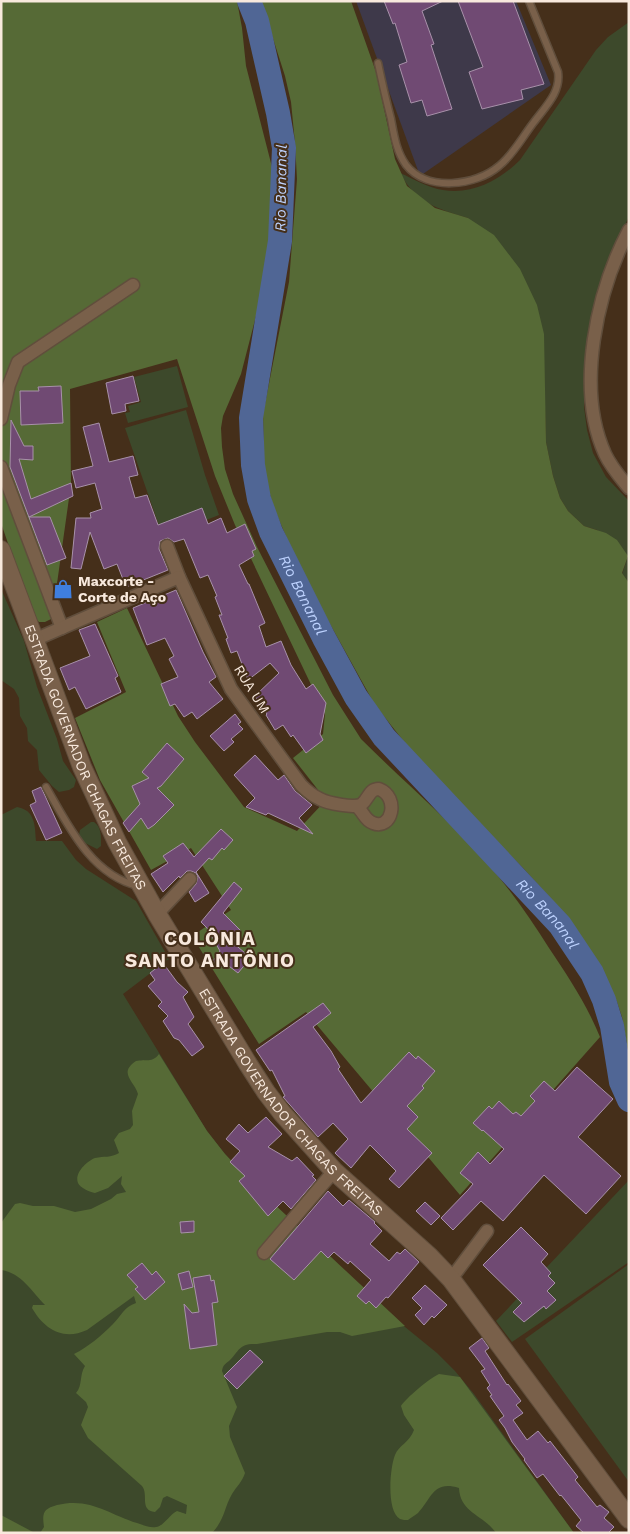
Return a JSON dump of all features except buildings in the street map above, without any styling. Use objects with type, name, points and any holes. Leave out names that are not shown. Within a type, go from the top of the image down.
[{"type":"main road","name":"ESTRADA GOVERNADOR CHAGAS FREITAS","points":[[1,550],[82,767],[117,842],[157,914],[266,1092],[299,1134],[334,1171],[429,1256],[451,1279],[629,1519]]},
{"type":"street","points":[[629,230],[616,256],[604,291],[593,344],[591,382],[593,407],[600,440],[612,467],[629,488]]},
{"type":"street","points":[[1,419],[9,385],[18,362],[133,285]]},
{"type":"street","points":[[1,467],[62,628]]},
{"type":"street","name":"RUA UM","points":[[167,546],[179,577],[231,689],[301,785],[322,801],[356,806]]},
{"type":"street","points":[[34,640],[179,577]]},
{"type":"street","points":[[157,914],[190,878]]},
{"type":"street","points":[[264,1253],[334,1171]]},
{"type":"street","points":[[451,1279],[487,1231]]},
{"type":"lane","points":[[378,63],[398,152],[407,166],[418,176],[431,182],[446,184],[467,181],[488,174],[508,158],[553,97],[559,81],[558,72],[529,1]]},
{"type":"lane","points":[[46,787],[80,845],[90,856],[113,876],[141,887]]},
{"type":"shaded area","points":[[356,1],[516,1],[551,85],[420,176]]},
{"type":"green space","points":[[1,1],[237,1],[246,66],[272,167],[276,221],[265,281],[241,374],[223,416],[221,428],[225,469],[233,494],[257,547],[333,695],[361,739],[456,830],[503,883],[527,915],[570,980],[600,1037],[460,1195],[306,1012],[259,1044],[192,936],[231,910],[191,848],[151,870],[100,780],[75,718],[126,692],[97,622],[127,608],[178,716],[195,742],[244,807],[297,831],[326,800],[293,758],[323,734],[325,714],[235,525],[215,476],[177,359],[70,389],[71,484],[53,612],[51,619],[45,622],[39,622],[33,616],[1,523]]},
{"type":"green space","points":[[261,1],[351,1],[376,72],[395,159],[407,186],[435,208],[468,218],[494,235],[520,269],[537,305],[544,334],[546,442],[560,498],[568,511],[584,526],[606,533],[617,540],[628,556],[622,573],[629,583],[629,1056],[622,1017],[617,1002],[597,960],[554,902],[429,773],[375,705],[325,615],[288,541],[274,508],[267,485],[264,460],[263,414],[289,282],[297,179],[291,102],[285,76]]},
{"type":"green space","points":[[629,22],[629,216],[612,256],[588,350],[584,407],[593,453],[606,477],[629,501],[629,583],[622,574],[628,556],[597,530],[584,526],[568,511],[560,498],[546,442],[544,374],[468,218],[438,208],[421,198],[406,183],[400,173],[432,187],[454,191],[475,188],[495,180],[520,160],[596,50],[608,37]]},
{"type":"green space","points":[[177,366],[188,407],[128,423],[125,413],[130,412],[128,406],[141,402],[134,377]]},
{"type":"green space","points":[[186,410],[219,515],[163,537],[125,428]]},
{"type":"green space","points":[[1,589],[24,641],[37,687],[57,739],[63,761],[76,780],[74,787],[69,790],[59,792],[39,770],[37,750],[28,741],[27,728],[20,716],[19,698],[14,689],[1,680]]},
{"type":"green space","points":[[17,807],[31,815],[36,841],[62,841],[76,860],[86,869],[136,901],[169,959],[123,994],[207,1131],[225,1154],[257,1188],[394,1318],[437,1353],[455,1371],[474,1394],[574,1533],[1,1533],[1,815]]},
{"type":"green space","points":[[91,822],[97,824],[100,833],[101,846],[97,849],[85,843],[79,835],[80,830]]},
{"type":"green space","points":[[159,1054],[207,1131],[225,1154],[257,1188],[405,1326],[352,1336],[340,1332],[327,1332],[251,1344],[240,1348],[224,1365],[222,1371],[237,1407],[229,1426],[230,1437],[245,1473],[229,1499],[222,1518],[212,1533],[40,1533],[44,1527],[44,1512],[57,1505],[69,1503],[89,1505],[151,1527],[162,1525],[177,1511],[186,1514],[187,1505],[167,1496],[163,1498],[160,1507],[155,1512],[150,1511],[146,1505],[142,1486],[88,1438],[81,1425],[88,1407],[86,1402],[76,1393],[80,1387],[85,1366],[74,1354],[99,1337],[126,1309],[136,1303],[134,1296],[87,1330],[70,1334],[62,1333],[55,1331],[42,1322],[32,1308],[33,1305],[45,1305],[26,1283],[15,1275],[1,1270],[1,1223],[15,1204],[54,1206],[75,1212],[91,1209],[117,1194],[126,1192],[121,1184],[122,1176],[108,1188],[95,1193],[85,1190],[79,1185],[77,1179],[82,1168],[95,1158],[113,1156],[119,1153],[114,1140],[119,1133],[130,1129],[133,1125],[132,1111],[138,1094],[129,1077],[128,1069],[136,1061],[151,1060]]},
{"type":"green space","points":[[629,1180],[629,1262],[512,1342],[496,1321]]},
{"type":"green space","points":[[629,1264],[629,1482],[525,1339]]},
{"type":"green space","points":[[439,1374],[460,1377],[574,1533],[496,1533],[468,1508],[460,1496],[459,1488],[450,1486],[438,1488],[418,1513],[408,1520],[400,1519],[393,1507],[391,1498],[390,1488],[393,1461],[397,1452],[414,1430],[404,1415],[401,1406],[418,1389]]},
{"type":"green space","points":[[1,1515],[33,1532],[37,1533],[1,1533]]},
{"type":"waterway","name":"Rio Bananal","points":[[249,1],[257,21],[284,148],[280,241],[251,418],[253,465],[259,499],[271,532],[324,638],[356,697],[384,737],[560,925],[592,973],[604,1000],[612,1026],[621,1082],[629,1100]]},
{"type":"place","name":"Maxcorte - Corte de Aço","points":[[63,589]]},
{"type":"district","name":"COLÔNIA SANTO ANTÔNIO","points":[[210,949]]}]
